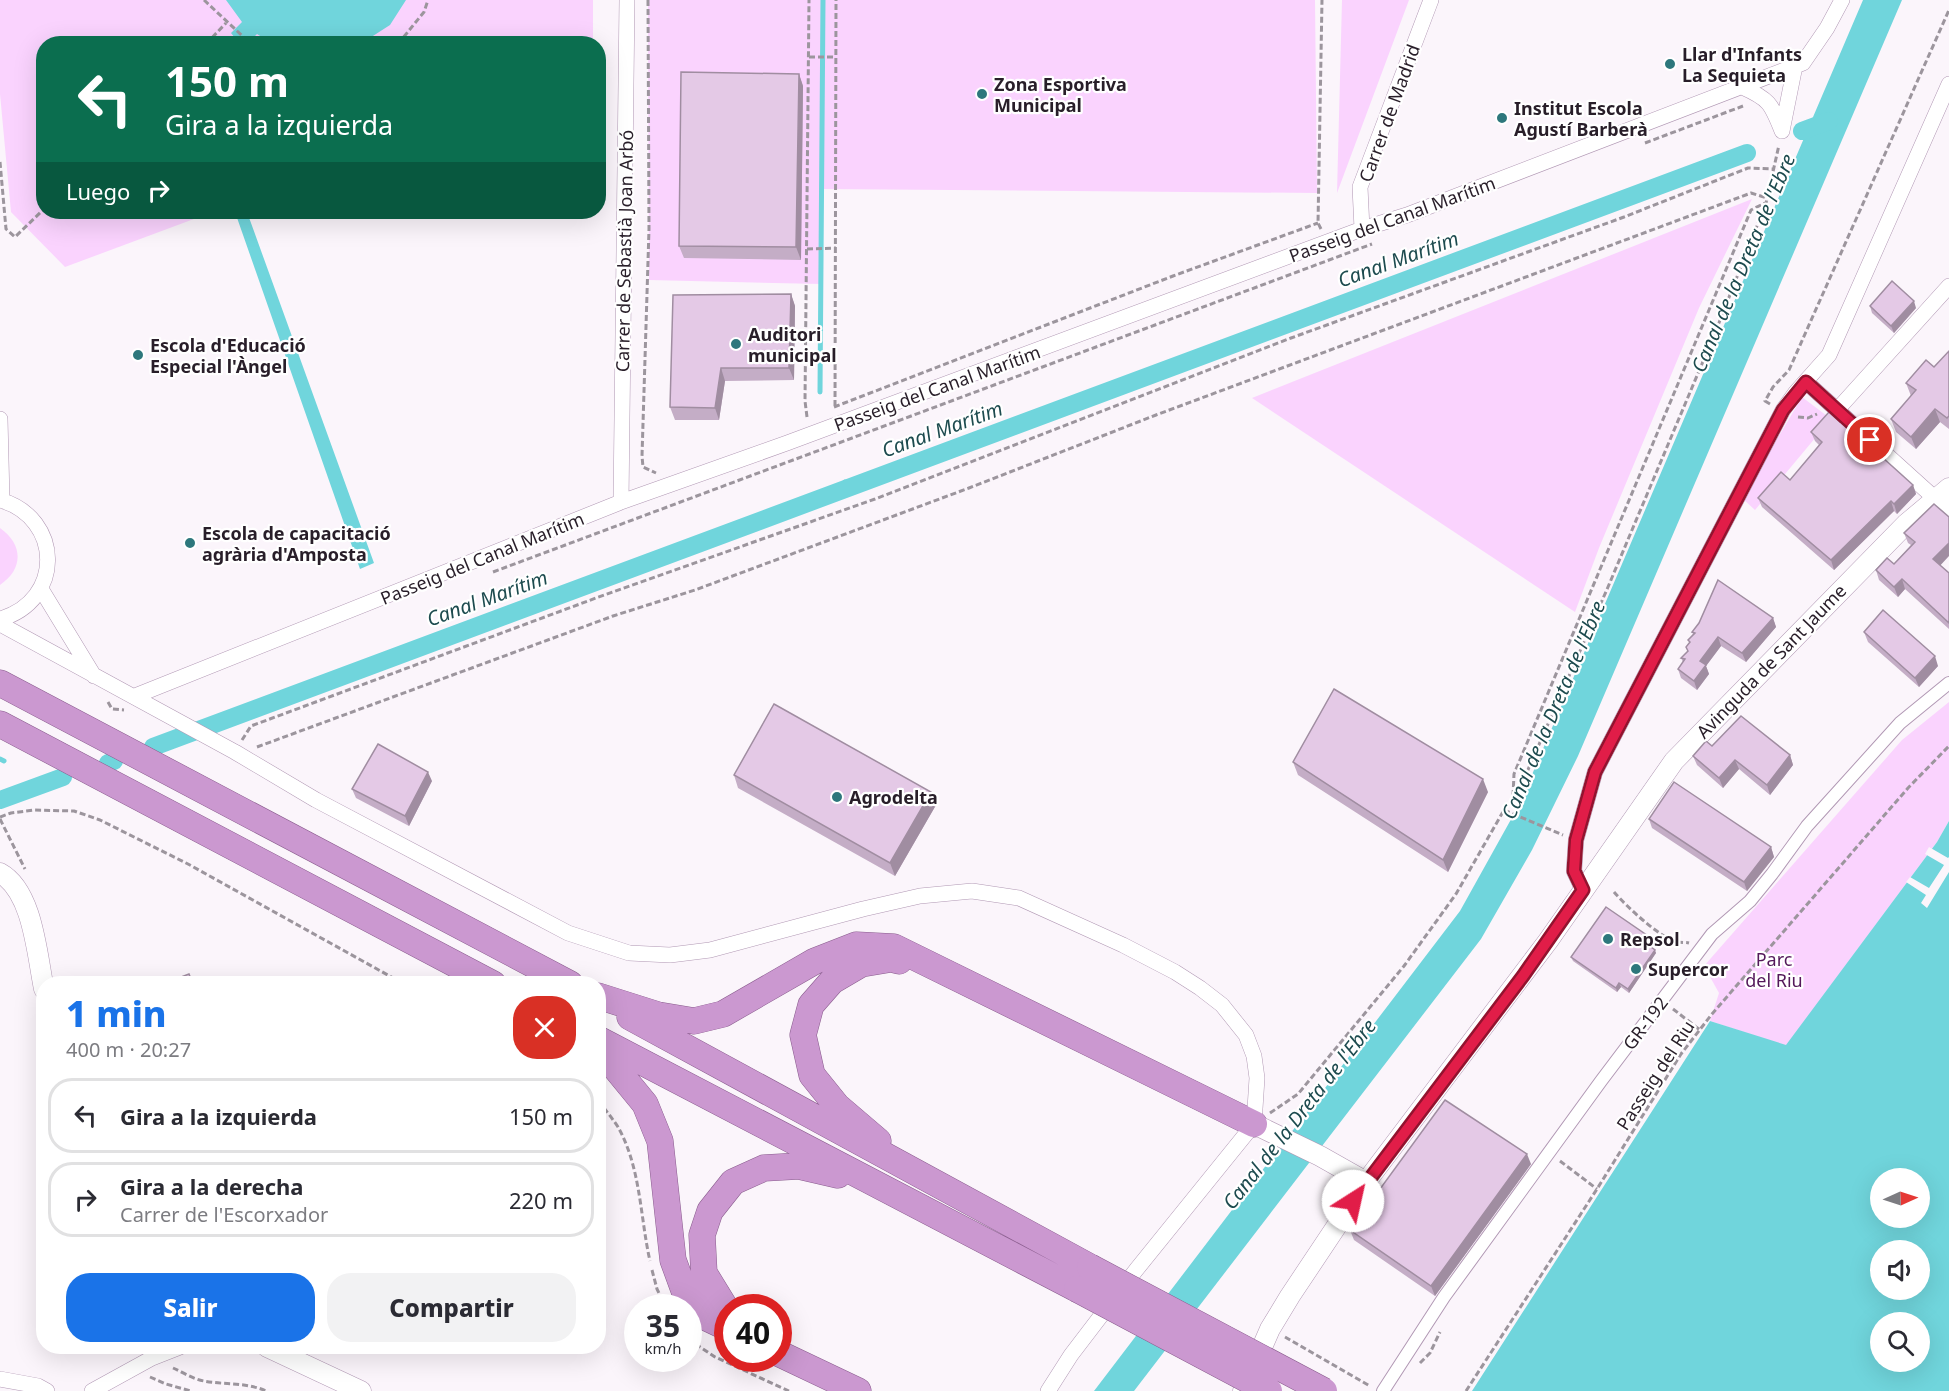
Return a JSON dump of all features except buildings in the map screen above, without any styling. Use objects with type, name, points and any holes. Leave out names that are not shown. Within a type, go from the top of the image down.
[{"type":"highway","points":[[0,683],[555,976]]},
{"type":"highway","points":[[0,724],[479,976]]},
{"type":"highway","points":[[606,1000],[658,1016],[694,1021],[723,1014],[815,961],[856,945],[894,947],[1264,1129]]},
{"type":"highway","points":[[917,1174],[837,1106],[812,1075],[803,1035],[811,1005],[832,981],[861,964],[891,959],[935,968]]},
{"type":"highway","points":[[606,1002],[917,1174],[1324,1391]]},
{"type":"highway","points":[[606,1043],[1269,1391]]},
{"type":"highway","points":[[606,1060],[613,1065],[645,1104],[660,1141],[673,1260],[684,1290],[707,1318],[714,1321]]},
{"type":"highway","points":[[717,1294],[704,1273],[702,1235],[710,1211],[733,1182],[764,1167],[799,1166],[876,1185]]},
{"type":"highway","points":[[792,1360],[858,1391]]},
{"type":"street","name":"Carrer de Sebastià Joan Arbó","points":[[621,502],[627,0]]},
{"type":"street","name":"Carrer de Madrid","points":[[1362,229],[1360,186],[1431,0]]},
{"type":"street","points":[[1782,131],[1799,65],[1827,28],[1842,0]]},
{"type":"street","name":"Passeig del Canal Marítim","points":[[135,696],[621,502],[788,443],[1362,229],[1407,215],[1799,65]]},
{"type":"street","points":[[1583,890],[1574,871],[1576,840],[1595,772],[1783,410],[1829,355],[1838,338],[1912,165],[1945,106],[1949,84]]},
{"type":"street","points":[[1742,87],[1771,104],[1782,131]]},
{"type":"street","points":[[1837,410],[1949,286]]},
{"type":"street","points":[[1806,382],[1944,499]]},
{"type":"street","points":[[0,419],[1,500],[19,507],[33,519],[43,535],[48,553],[47,572],[40,589],[28,604],[12,615],[0,619]]},
{"type":"street","name":"Avinguda de Sant Jaume","points":[[1243,1391],[1270,1329],[1366,1182],[1523,976],[1674,760],[1897,532],[1944,499]]},
{"type":"street","points":[[40,589],[94,677]]},
{"type":"street","points":[[0,624],[234,751],[316,800],[568,933],[629,952],[670,955],[710,951],[863,909],[920,896],[972,891],[1019,898],[1123,945],[1175,972],[1222,1005],[1246,1035],[1254,1056],[1264,1129]]},
{"type":"street","points":[[1381,1391],[1444,1297],[1548,1153],[1712,934],[1750,901],[1807,826],[1900,723],[1949,683]]},
{"type":"street","points":[[0,873],[16,888],[24,902],[32,924],[42,976]]},
{"type":"street","points":[[1264,1129],[1320,1155],[1366,1182]]},
{"type":"street","points":[[1048,1391],[1071,1355],[1136,1270],[1264,1129]]},
{"type":"street","points":[[92,1391],[161,1354]]},
{"type":"street","points":[[282,1354],[361,1391]]},
{"type":"street","points":[[0,1378],[18,1381],[47,1391]]},
{"type":"path","points":[[204,0],[241,36]]},
{"type":"path","points":[[404,36],[424,12],[428,0]]},
{"type":"path","points":[[648,0],[649,229],[642,456],[643,467],[658,473]]},
{"type":"path","points":[[809,0],[805,401],[807,417],[813,414]]},
{"type":"path","points":[[835,406],[836,0]]},
{"type":"path","points":[[1322,0],[1318,223],[1332,259]]},
{"type":"path","points":[[1837,410],[1804,418],[1797,417],[1766,401],[1773,387],[1790,370],[1949,10]]},
{"type":"path","points":[[214,36],[226,23]]},
{"type":"path","points":[[809,57],[836,57]]},
{"type":"path","points":[[1642,144],[1764,98]]},
{"type":"path","points":[[1264,1129],[1298,1094],[1404,966],[1456,894],[1504,810],[1520,788],[1715,333],[1766,200],[1782,131]]},
{"type":"path","points":[[0,162],[6,229],[15,237],[36,217]]},
{"type":"path","points":[[234,751],[251,726],[596,598],[875,499],[1291,338],[1748,168],[1773,169]]},
{"type":"path","points":[[234,751],[261,746],[613,616],[695,590],[1751,193],[1766,200]]},
{"type":"path","points":[[1513,798],[1514,774],[1751,210],[1766,200]]},
{"type":"path","points":[[827,409],[1162,280],[1318,223]]},
{"type":"path","points":[[487,574],[1376,243]]},
{"type":"path","points":[[807,249],[836,248]]},
{"type":"path","name":"Passeig del Riu","points":[[1466,1391],[1681,1054],[1908,788],[1949,746]]},
{"type":"path","points":[[0,817],[34,810],[74,811],[100,820],[188,864],[390,976]]},
{"type":"path","points":[[1504,810],[1547,828]]},
{"type":"path","points":[[1614,892],[1632,911],[1661,933],[1675,942],[1688,942],[1700,952]]},
{"type":"path","points":[[1662,1000],[1700,1030]]},
{"type":"path","name":"GR-192","points":[[1672,1008],[1678,1000]]},
{"type":"path","points":[[606,1111],[618,1127],[632,1164],[652,1269],[659,1294]]},
{"type":"path","points":[[1548,1153],[1597,1189]]},
{"type":"path","points":[[1270,1329],[1381,1391]]},
{"type":"path","points":[[1416,1366],[1430,1353],[1442,1329]]},
{"type":"path","points":[[702,1348],[715,1357],[789,1391]]},
{"type":"path","points":[[191,1391],[150,1377],[148,1361],[201,1381],[242,1385],[266,1391]]},
{"type":"green space","points":[[0,0],[593,0],[593,36],[36,36],[36,219],[194,219],[65,267],[11,212],[0,94]]},
{"type":"green space","name":"Zona Esportiva Municipal","points":[[648,0],[1315,0],[1317,193],[821,189],[821,284],[649,280]]},
{"type":"green space","points":[[1342,0],[1409,0],[1337,193]]},
{"type":"green space","points":[[1752,199],[1699,308],[1599,548],[1575,612],[1252,398]]},
{"type":"green space","points":[[1802,397],[1831,419],[1755,510],[1742,498]]},
{"type":"green space","points":[[0,528],[13,541],[18,556],[13,572],[0,585]]},
{"type":"green space","name":"Parc del Riu","points":[[1949,702],[1949,821],[1937,842],[1786,1046],[1710,1021],[1719,993],[1704,966],[1902,740]]},
{"type":"water","points":[[226,0],[406,0],[390,25],[373,36],[260,36],[257,34],[255,36],[233,36],[231,33],[242,22]]},
{"type":"water","points":[[1863,0],[1902,0],[1578,756],[1532,850],[1481,939],[1134,1391],[1094,1391],[1460,911],[1519,805]]},
{"type":"water","points":[[237,219],[250,219],[374,563],[360,569]]},
{"type":"water","points":[[1949,821],[1949,1391],[1472,1391],[1710,1021],[1786,1045],[1937,842]]},
{"type":"pier","points":[[1929,847],[1949,857],[1949,872],[1927,908],[1921,903],[1926,895],[1906,882],[1910,877],[1929,888],[1944,865],[1925,854]]},
{"type":"waterway","points":[[820,392],[823,0]]},
{"type":"waterway","name":"Canal Marítim","points":[[1802,131],[1829,121]]},
{"type":"waterway","name":"Canal Marítim","points":[[153,747],[1747,153]]},
{"type":"waterway","name":"Canal Marítim","points":[[845,482],[847,490]]},
{"type":"waterway","points":[[0,759],[4,761]]},
{"type":"waterway","name":"Canal Marítim","points":[[108,763],[114,761]]},
{"type":"waterway","name":"Canal Marítim","points":[[0,800],[63,777]]},
{"type":"place","name":"Llar d'Infants La Sequieta","points":[[1670,64]]},
{"type":"place","name":"Zona Esportiva Municipal","points":[[982,94]]},
{"type":"place","name":"Institut Escola Agustí Barberà","points":[[1502,118]]},
{"type":"place","name":"Auditori municipal","points":[[736,344]]},
{"type":"place","name":"Escola d'Educació Especial l'Àngel","points":[[138,355]]},
{"type":"place","name":"Escola de capacitació agrària d'Amposta","points":[[190,543]]},
{"type":"place","name":"Agrodelta","points":[[837,797]]},
{"type":"place","name":"Repsol","points":[[1608,939]]},
{"type":"place","name":"Supercor","points":[[1636,969]]},
{"type":"route","points":[[1353,1201],[1523,976],[1583,890],[1574,871],[1576,840],[1595,772],[1783,410],[1806,382],[1870,440]]},
{"type":"water label","name":"Canal de la Dreta de l'Ebre","points":[[1743,263]]},
{"type":"water label","name":"Canal de la Dreta de l'Ebre","points":[[1553,710]]},
{"type":"water label","name":"Canal de la Dreta de l'Ebre","points":[[1299,1114]]}]
